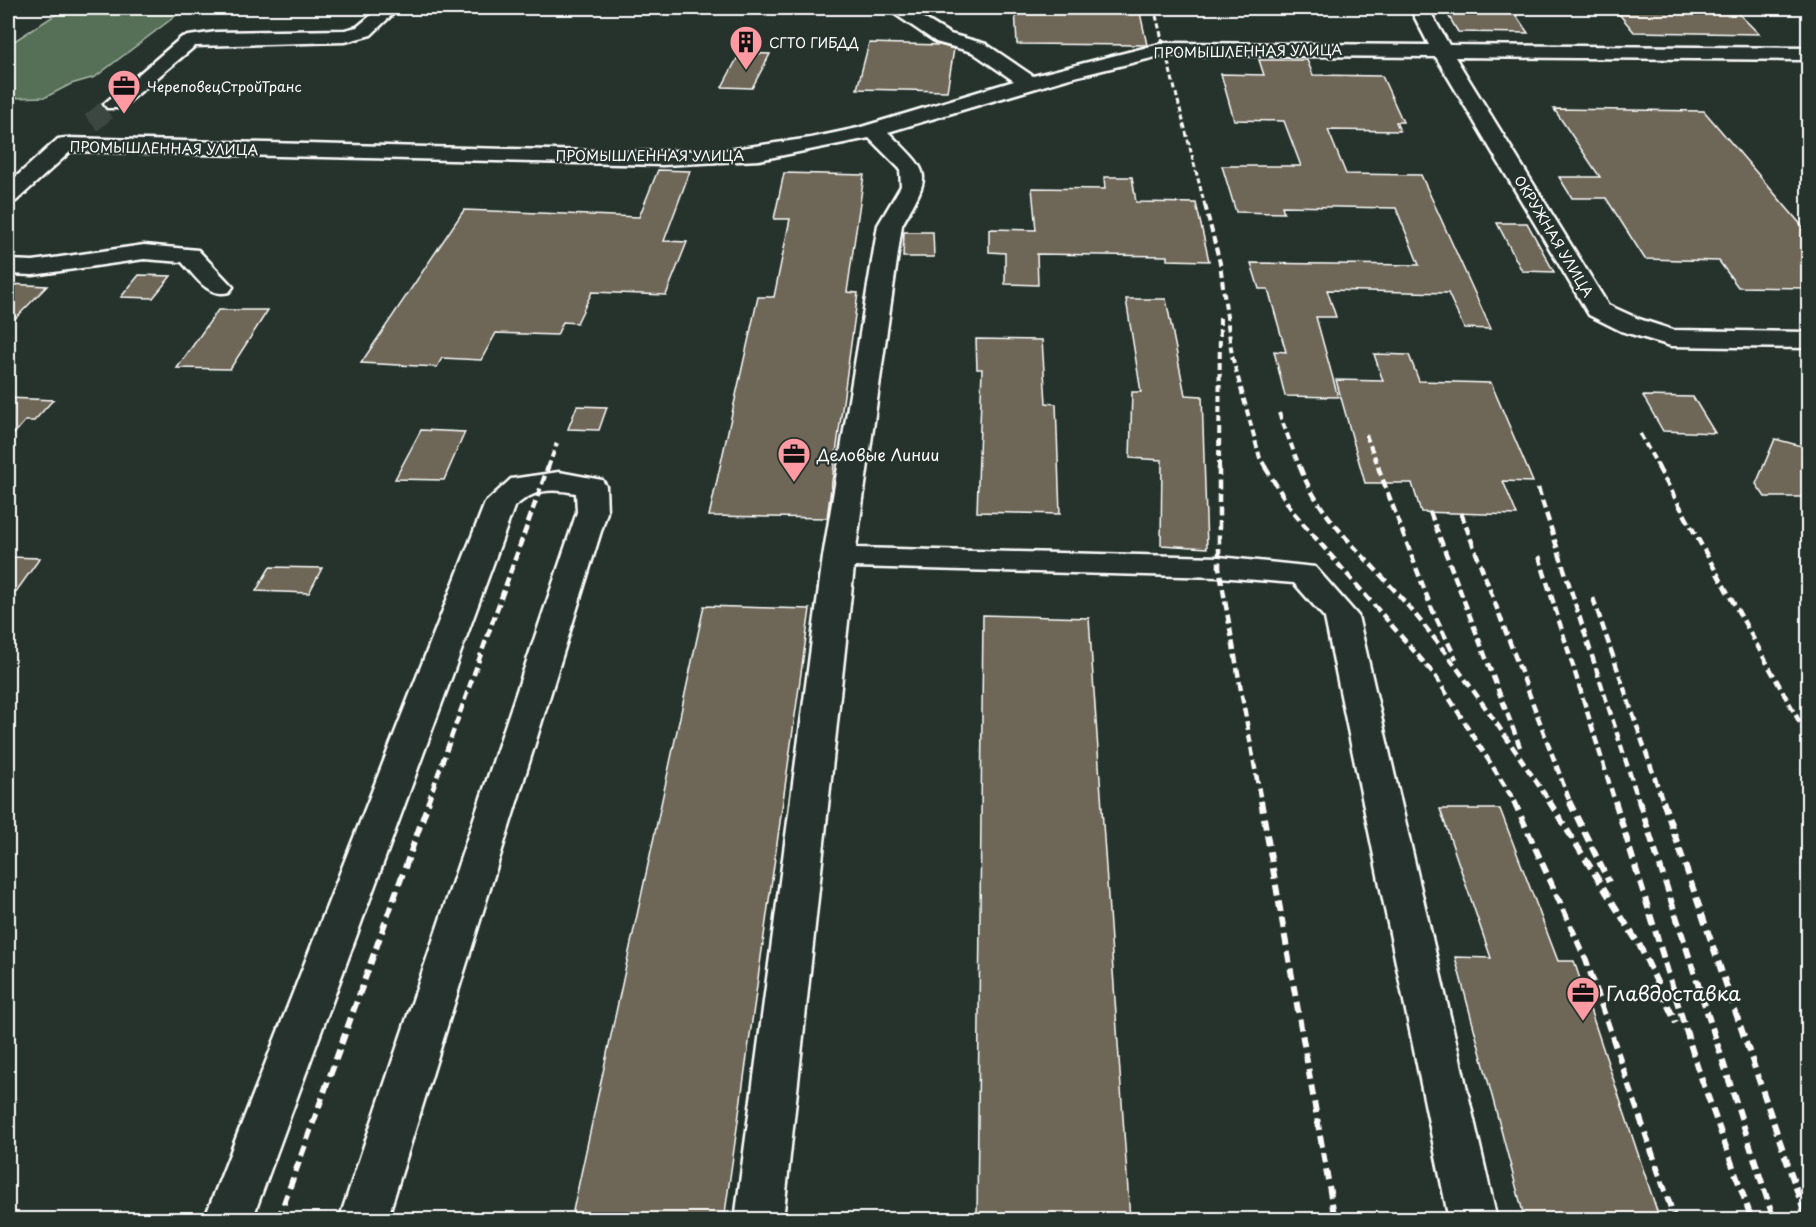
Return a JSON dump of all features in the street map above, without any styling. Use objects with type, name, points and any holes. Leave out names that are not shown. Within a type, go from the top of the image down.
[{"type":"street","points":[[114,104],[189,41],[216,38],[345,36],[364,31],[390,8]]},
{"type":"street","points":[[895,8],[943,38],[979,48],[1030,83]]},
{"type":"street","name":"ОКРУЖНАЯ УЛИЦА","points":[[1419,8],[1442,51],[1598,310],[1630,325],[1671,338],[1809,340]]},
{"type":"street","name":"ПРОМЫШЛЕННАЯ УЛИЦА","points":[[8,196],[66,144],[724,151],[813,146],[1121,57],[1164,49],[1809,54]]},
{"type":"street","points":[[66,144],[91,123]]},
{"type":"street","points":[[759,1220],[839,557],[890,225],[912,186],[911,168],[874,130]]},
{"type":"street","points":[[8,267],[33,268],[144,252],[189,255],[220,287]]},
{"type":"street","points":[[228,1220],[500,503],[522,485],[559,481],[591,486],[592,512],[363,1220]]},
{"type":"street","points":[[839,557],[1219,567],[1304,574],[1341,616],[1473,1220]]},
{"type":"green space","points":[[66,8],[186,8],[95,77],[71,84],[46,97],[8,98],[8,45]]},
{"type":"building","points":[[1015,8],[1139,8],[1147,45],[1017,44]]},
{"type":"building","points":[[1444,8],[1511,8],[1528,33],[1458,32]]},
{"type":"building","points":[[1614,8],[1733,8],[1759,34],[1634,32]]},
{"type":"building","points":[[869,43],[940,45],[954,49],[947,91],[857,89]]},
{"type":"building","name":"СГТО ГИБДД","points":[[740,53],[770,54],[752,88],[722,87]]},
{"type":"building","points":[[1259,60],[1307,60],[1313,75],[1382,76],[1403,122],[1396,122],[1400,131],[1328,130],[1346,174],[1421,175],[1491,329],[1464,328],[1448,293],[1327,290],[1336,317],[1316,317],[1338,397],[1285,396],[1274,351],[1286,352],[1268,289],[1259,289],[1251,263],[1419,265],[1396,208],[1282,206],[1284,213],[1236,212],[1222,166],[1301,166],[1284,121],[1234,120],[1221,74],[1264,75]]},
{"type":"building","points":[[1554,109],[1704,111],[1809,234],[1809,288],[1738,287],[1719,261],[1645,259],[1606,198],[1572,198],[1559,177],[1600,177]]},
{"type":"building","points":[[658,170],[690,171],[664,241],[687,242],[666,295],[592,292],[577,323],[563,322],[557,335],[496,333],[481,360],[442,358],[437,367],[361,363],[464,210],[639,217]]},
{"type":"building","points":[[784,173],[864,175],[847,292],[858,293],[827,518],[709,516],[758,297],[774,297],[790,219],[774,219]]},
{"type":"building","points":[[1104,177],[1132,177],[1136,202],[1196,203],[1209,261],[1167,260],[1167,256],[1037,254],[1038,285],[1005,284],[1005,253],[989,252],[989,229],[1036,230],[1032,188],[1105,189]]},
{"type":"building","points":[[1497,223],[1527,223],[1554,272],[1522,271]]},
{"type":"building","points":[[904,232],[933,232],[934,257],[903,257]]},
{"type":"building","points":[[139,275],[171,276],[153,298],[121,297]]},
{"type":"building","points":[[8,284],[47,286],[8,326]]},
{"type":"building","points":[[1126,299],[1166,299],[1185,395],[1202,396],[1207,548],[1161,545],[1162,460],[1130,458],[1132,392],[1141,392]]},
{"type":"building","points":[[218,310],[268,310],[230,369],[177,368]]},
{"type":"building","points":[[976,339],[1042,340],[1046,403],[1056,404],[1060,514],[977,512],[982,369],[977,369]]},
{"type":"building","points":[[1374,354],[1409,355],[1419,381],[1491,383],[1533,482],[1503,481],[1517,515],[1421,512],[1412,483],[1365,483],[1336,380],[1383,381]]},
{"type":"building","points":[[1643,396],[1693,397],[1715,433],[1663,431]]},
{"type":"building","points":[[8,398],[53,400],[34,421],[25,421],[8,441]]},
{"type":"building","points":[[577,406],[607,407],[599,430],[568,429]]},
{"type":"building","points":[[421,430],[465,432],[444,480],[395,479]]},
{"type":"building","points":[[1775,439],[1809,448],[1809,480],[1801,497],[1765,497],[1756,484]]},
{"type":"building","points":[[8,557],[40,558],[8,603]]},
{"type":"building","points":[[270,567],[322,568],[309,593],[256,591]]},
{"type":"building","points":[[704,606],[810,609],[724,1220],[571,1220]]},
{"type":"building","points":[[983,615],[1089,618],[1130,1220],[977,1220]]},
{"type":"building","points":[[1440,809],[1500,809],[1558,961],[1574,961],[1660,1220],[1525,1220],[1455,957],[1491,958]]},
{"type":"tunnel","points":[[91,123],[114,104]]},
{"type":"railway","points":[[1154,8],[1205,206]]},
{"type":"railway","points":[[1205,205],[1220,263],[1232,356],[1260,458],[1266,468]]},
{"type":"railway","points":[[1219,468],[1220,314]]},
{"type":"railway","points":[[1279,413],[1300,468]]},
{"type":"railway","points":[[1640,434],[1659,468]]},
{"type":"railway","points":[[1366,435],[1379,468]]},
{"type":"railway","points":[[548,468],[557,443]]},
{"type":"railway","points":[[428,802],[548,467]]},
{"type":"railway","points":[[1265,467],[1293,512],[1434,674],[1515,802]]},
{"type":"railway","points":[[1300,467],[1319,504],[1442,648],[1550,802]]},
{"type":"railway","points":[[1378,467],[1431,607],[1456,659]]},
{"type":"railway","points":[[1658,467],[1808,737]]},
{"type":"railway","points":[[1219,468],[1219,567],[1261,802]]},
{"type":"railway","points":[[1538,488],[1639,802]]},
{"type":"railway","points":[[1430,512],[1520,747]]},
{"type":"railway","points":[[1461,513],[1570,802]]},
{"type":"railway","points":[[1539,556],[1615,802]]},
{"type":"railway","points":[[1593,598],[1663,802]]},
{"type":"railway","points":[[278,1220],[429,801]]},
{"type":"railway","points":[[1261,801],[1335,1220]]},
{"type":"railway","points":[[1514,801],[1586,960],[1675,1220]]},
{"type":"railway","points":[[1549,801],[1640,946]]},
{"type":"railway","points":[[1569,801],[1609,882]]},
{"type":"railway","points":[[1615,801],[1697,1066],[1752,1220]]},
{"type":"railway","points":[[1639,801],[1774,1220]]},
{"type":"railway","points":[[1663,801],[1807,1220]]},
{"type":"railway","points":[[1640,946],[1643,951]]},
{"type":"railway","points":[[1640,946],[1676,1023]]},
{"type":"place","name":"СГТО ГИБДД","points":[[746,71]]},
{"type":"place","name":"ЧереповецСтройТранс","points":[[124,115]]},
{"type":"place","name":"Деловые Линии","points":[[794,483]]},
{"type":"place","name":"Главдоставка","points":[[1583,1022]]}]
